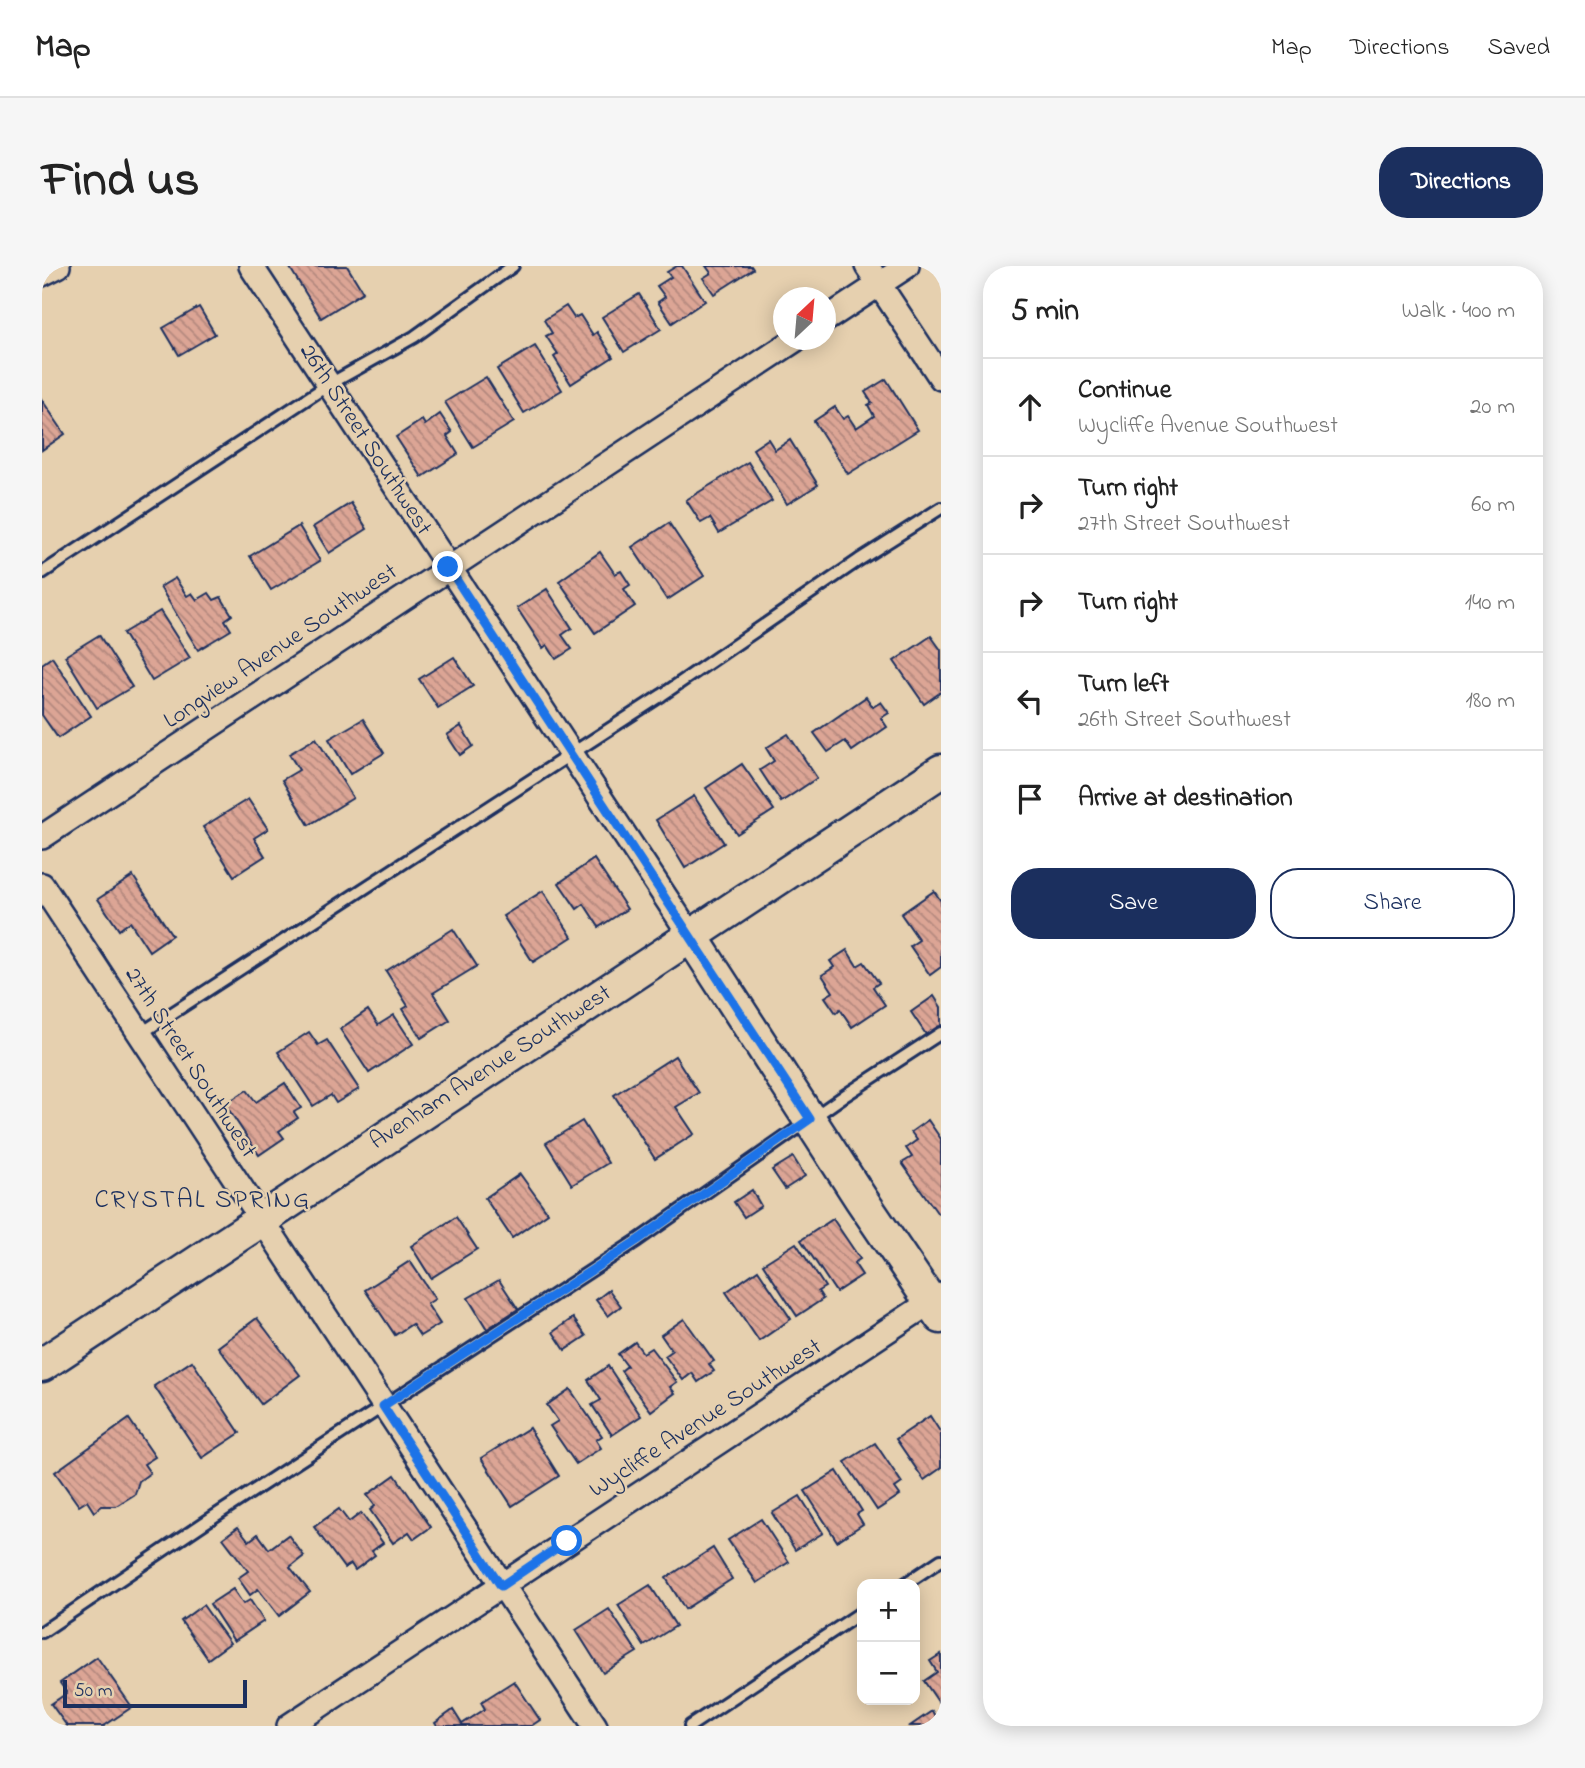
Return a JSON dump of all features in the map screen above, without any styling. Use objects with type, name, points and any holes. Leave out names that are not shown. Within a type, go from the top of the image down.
[{"type":"street","points":[[42,274],[58,266]]},
{"type":"street","name":"26th Street Southwest","points":[[251,266],[810,1119],[938,1305]]},
{"type":"street","points":[[836,310],[873,275],[907,266]]},
{"type":"street","points":[[873,275],[941,378]]},
{"type":"street","name":"Longview Avenue Southwest","points":[[42,837],[780,350]]},
{"type":"street","name":"Avenham Avenue Southwest","points":[[42,1365],[941,771]]},
{"type":"street","name":"27th Street Southwest","points":[[42,885],[595,1726]]},
{"type":"street","name":"Wycliffe Avenue Southwest","points":[[289,1726],[938,1305]]},
{"type":"lane","points":[[42,573],[328,385],[414,337],[513,266]]},
{"type":"lane","points":[[139,1034],[572,753],[941,508]]},
{"type":"lane","points":[[42,1632],[204,1522],[638,1240],[810,1119],[941,1033]]},
{"type":"lane","points":[[912,1579],[941,1560]]},
{"type":"lane","points":[[690,1726],[857,1615]]},
{"type":"building","points":[[347,266],[363,292],[321,318],[290,268]]},
{"type":"building","points":[[682,266],[705,301],[672,323],[658,302],[665,297],[657,286],[671,277],[667,272]]},
{"type":"building","points":[[706,266],[751,266],[753,269],[714,294],[703,278],[711,273]]},
{"type":"building","points":[[639,294],[661,329],[624,352],[602,317]]},
{"type":"building","points":[[566,306],[574,318],[580,315],[593,335],[597,332],[613,357],[571,384],[554,357],[558,354],[546,336],[552,333],[544,320]]},
{"type":"building","points":[[199,307],[215,334],[179,355],[163,328]]},
{"type":"building","points":[[535,346],[562,390],[524,413],[497,369]]},
{"type":"building","points":[[486,377],[514,422],[473,447],[445,402]]},
{"type":"building","points":[[886,379],[918,430],[848,474],[814,421],[835,407],[843,419],[848,416],[856,428],[874,416],[868,405],[872,403],[865,392]]},
{"type":"building","points":[[42,400],[65,434],[42,450]]},
{"type":"building","points":[[440,414],[452,432],[447,436],[458,454],[422,477],[396,437],[422,420],[425,425]]},
{"type":"building","points":[[768,439],[775,450],[790,440],[818,485],[787,504],[753,449]]},
{"type":"building","points":[[748,462],[772,501],[719,533],[710,518],[701,523],[686,500]]},
{"type":"building","points":[[351,503],[367,529],[329,553],[313,527]]},
{"type":"building","points":[[669,523],[704,576],[667,600],[632,547]]},
{"type":"building","points":[[299,526],[320,561],[271,590],[250,556]]},
{"type":"building","points":[[600,552],[615,574],[621,571],[630,585],[624,589],[635,606],[595,633],[559,581]]},
{"type":"building","points":[[175,578],[187,596],[192,593],[197,600],[209,593],[214,600],[221,597],[232,615],[225,620],[231,630],[198,650],[160,587]]},
{"type":"building","points":[[547,589],[572,628],[562,635],[572,649],[556,659],[547,645],[543,648],[517,608]]},
{"type":"building","points":[[160,611],[190,658],[152,681],[123,633]]},
{"type":"building","points":[[99,635],[132,687],[97,708],[65,656]]},
{"type":"building","points":[[931,636],[941,650],[941,692],[924,704],[894,661]]},
{"type":"building","points":[[52,657],[91,716],[58,738],[42,715],[42,664]]},
{"type":"building","points":[[454,657],[473,686],[438,708],[419,679]]},
{"type":"building","points":[[866,697],[873,707],[881,702],[889,713],[881,718],[887,727],[852,751],[845,741],[828,752],[814,733]]},
{"type":"building","points":[[363,719],[384,753],[350,774],[329,739]]},
{"type":"building","points":[[461,726],[473,746],[460,755],[447,735]]},
{"type":"building","points":[[788,734],[817,778],[781,802],[760,770],[774,761],[766,748]]},
{"type":"building","points":[[316,738],[353,798],[309,825],[282,780],[299,770],[289,754]]},
{"type":"building","points":[[742,764],[774,810],[737,834],[706,788]]},
{"type":"building","points":[[694,796],[724,843],[685,868],[656,820]]},
{"type":"building","points":[[248,799],[268,829],[254,838],[265,856],[234,876],[203,827]]},
{"type":"building","points":[[594,859],[627,909],[599,927],[584,904],[577,909],[559,883]]},
{"type":"building","points":[[133,876],[172,935],[149,951],[130,922],[119,930],[98,899]]},
{"type":"building","points":[[543,891],[572,937],[533,962],[503,916]]},
{"type":"building","points":[[934,891],[941,901],[941,967],[930,975],[910,946],[919,940],[901,914]]},
{"type":"building","points":[[453,929],[477,966],[433,993],[450,1020],[421,1038],[403,1009],[408,1006],[386,971]]},
{"type":"building","points":[[847,950],[857,966],[864,962],[879,983],[873,987],[885,1005],[852,1027],[840,1009],[836,1013],[825,997],[833,992],[822,975],[834,967],[830,961]]},
{"type":"building","points":[[934,996],[941,1007],[941,1027],[927,1036],[911,1012]]},
{"type":"building","points":[[368,1010],[378,1025],[394,1015],[413,1044],[369,1073],[340,1029]]},
{"type":"building","points":[[309,1032],[318,1045],[327,1040],[359,1089],[336,1103],[331,1095],[313,1106],[278,1052]]},
{"type":"building","points":[[675,1056],[699,1093],[676,1107],[694,1134],[655,1159],[614,1095]]},
{"type":"building","points":[[285,1083],[301,1108],[294,1112],[298,1118],[279,1131],[284,1138],[259,1155],[225,1104],[247,1090],[256,1102]]},
{"type":"building","points":[[928,1120],[941,1139],[941,1212],[938,1214],[902,1163],[912,1157],[906,1148],[917,1140],[911,1132]]},
{"type":"building","points":[[582,1121],[608,1163],[572,1185],[546,1143]]},
{"type":"building","points":[[793,1157],[805,1176],[785,1189],[772,1170]]},
{"type":"building","points":[[520,1174],[548,1213],[512,1238],[485,1198]]},
{"type":"building","points":[[752,1190],[761,1206],[744,1217],[734,1202]]},
{"type":"building","points":[[456,1217],[477,1249],[431,1278],[411,1246]]},
{"type":"building","points":[[833,1219],[860,1259],[854,1263],[862,1275],[836,1292],[801,1240]]},
{"type":"building","points":[[796,1243],[825,1287],[818,1291],[823,1299],[797,1316],[763,1264]]},
{"type":"building","points":[[410,1261],[435,1299],[427,1304],[440,1324],[420,1336],[412,1324],[395,1335],[365,1290]]},
{"type":"building","points":[[758,1270],[791,1319],[759,1341],[726,1292]]},
{"type":"building","points":[[499,1280],[518,1309],[487,1329],[468,1298]]},
{"type":"building","points":[[609,1290],[621,1306],[608,1316],[596,1300]]},
{"type":"building","points":[[257,1318],[300,1375],[261,1404],[218,1347]]},
{"type":"building","points":[[573,1318],[586,1336],[565,1350],[553,1332]]},
{"type":"building","points":[[684,1319],[714,1361],[709,1364],[714,1371],[698,1382],[692,1373],[683,1380],[665,1356],[672,1351],[661,1335]]},
{"type":"building","points":[[635,1342],[643,1353],[651,1348],[677,1382],[670,1387],[675,1393],[651,1411],[621,1371],[627,1366],[618,1354]]},
{"type":"building","points":[[192,1361],[240,1433],[202,1458],[154,1386]]},
{"type":"building","points":[[608,1366],[641,1416],[612,1435],[592,1405],[601,1400],[588,1380]]},
{"type":"building","points":[[570,1389],[602,1436],[596,1440],[601,1448],[576,1464],[550,1426],[558,1421],[547,1405]]},
{"type":"building","points":[[930,1416],[941,1433],[941,1468],[924,1480],[896,1439]]},
{"type":"building","points":[[129,1419],[155,1457],[144,1464],[150,1473],[139,1481],[135,1494],[116,1506],[102,1506],[94,1512],[87,1501],[79,1506],[55,1472]]},
{"type":"building","points":[[529,1428],[559,1476],[512,1506],[481,1458]]},
{"type":"building","points":[[875,1443],[902,1483],[895,1488],[900,1495],[877,1510],[845,1462]]},
{"type":"building","points":[[837,1471],[862,1511],[857,1514],[863,1524],[837,1541],[805,1491]]},
{"type":"building","points":[[395,1475],[431,1527],[414,1539],[409,1532],[393,1543],[370,1510],[375,1506],[367,1495]]},
{"type":"building","points":[[800,1496],[823,1533],[795,1550],[772,1513]]},
{"type":"building","points":[[339,1509],[349,1522],[361,1513],[383,1543],[372,1551],[375,1555],[355,1570],[351,1564],[344,1568],[314,1527]]},
{"type":"building","points":[[761,1519],[789,1562],[757,1583],[728,1540]]},
{"type":"building","points":[[238,1527],[249,1541],[258,1534],[269,1549],[288,1535],[304,1556],[290,1567],[310,1592],[279,1616],[258,1589],[250,1595],[238,1578],[248,1571],[223,1538]]},
{"type":"building","points":[[713,1548],[732,1579],[685,1609],[666,1578]]},
{"type":"building","points":[[650,1585],[676,1626],[644,1646],[618,1605]]},
{"type":"building","points":[[233,1589],[243,1604],[250,1600],[264,1621],[234,1641],[210,1604]]},
{"type":"building","points":[[203,1605],[230,1643],[208,1659],[181,1621]]},
{"type":"building","points":[[609,1609],[637,1652],[603,1673],[576,1630]]},
{"type":"building","points":[[941,1654],[941,1706],[924,1681],[937,1672],[930,1661]]},
{"type":"building","points":[[97,1657],[132,1707],[104,1726],[67,1726],[51,1704],[67,1693],[60,1683]]},
{"type":"building","points":[[514,1681],[540,1720],[531,1726],[437,1726],[435,1723],[453,1710],[462,1724],[485,1709],[481,1702]]},
{"type":"building","points":[[932,1711],[941,1726],[910,1726]]},
{"type":"district","name":"CRYSTAL SPRING","points":[[203,1201]]},
{"type":"route","points":[[448,567],[810,1119],[638,1240],[383,1406],[501,1586],[567,1541]]}]
